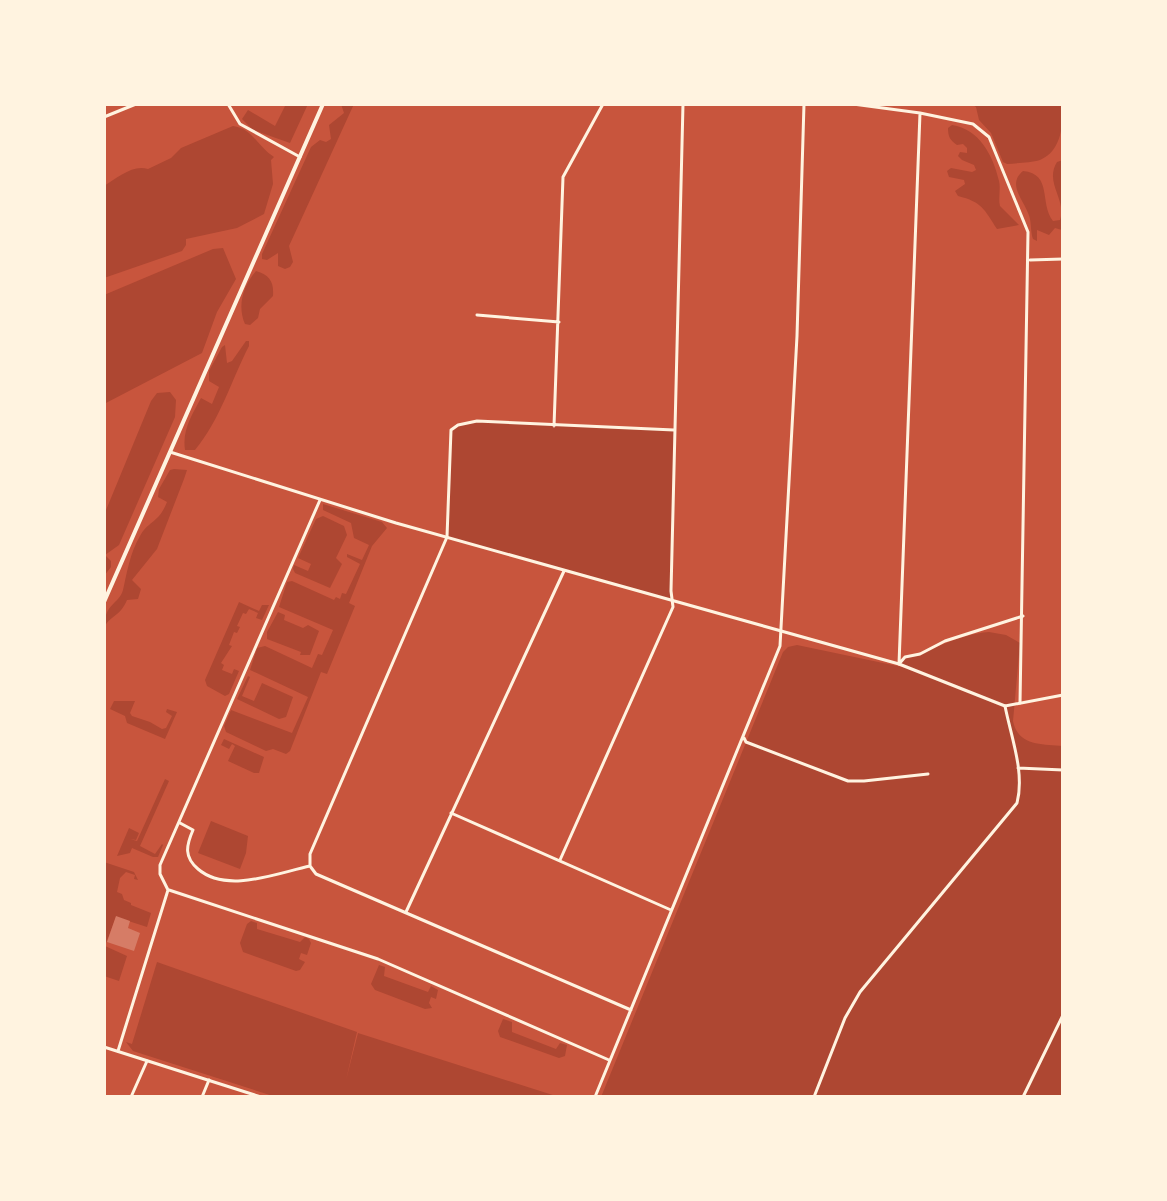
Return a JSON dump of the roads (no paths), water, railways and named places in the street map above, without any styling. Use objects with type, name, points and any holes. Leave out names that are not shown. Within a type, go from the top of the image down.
[{"type":"main road","points":[[104,602],[323,104]]},
{"type":"street","points":[[104,117],[136,104]]},
{"type":"street","points":[[228,104],[240,124],[300,157]]},
{"type":"street","points":[[554,427],[563,177],[603,104]]},
{"type":"street","points":[[560,860],[673,607],[674,430],[683,104]]},
{"type":"street","points":[[595,1097],[744,738],[783,633],[804,104]]},
{"type":"street","points":[[853,104],[973,124],[989,137],[1028,232],[1030,260],[1020,703]]},
{"type":"street","points":[[899,664],[920,113]]},
{"type":"street","points":[[1030,260],[1063,259]]},
{"type":"street","points":[[477,315],[559,322]]},
{"type":"street","points":[[631,1010],[316,874],[310,866],[310,854],[447,537],[451,430],[458,425],[477,421],[554,427],[674,430]]},
{"type":"street","points":[[170,452],[447,537],[899,664],[1005,706],[1063,695]]},
{"type":"street","points":[[118,1051],[168,890],[159,868],[320,500]]},
{"type":"street","points":[[406,912],[564,571]]},
{"type":"street","points":[[899,664],[905,657],[920,654],[945,641],[1023,616]]},
{"type":"street","points":[[814,1097],[845,1018],[860,992],[1017,803],[1020,792],[1018,768],[1005,706]]},
{"type":"street","points":[[744,738],[746,742],[848,781],[928,774]]},
{"type":"street","points":[[1018,768],[1063,770]]},
{"type":"street","points":[[451,813],[672,910]]},
{"type":"street","points":[[178,823],[193,830],[187,842],[188,857],[203,874],[223,880],[251,880],[310,866]]},
{"type":"street","points":[[168,890],[378,959],[609,1060]]},
{"type":"street","points":[[1023,1097],[1063,1015]]},
{"type":"street","points":[[104,1047],[261,1097]]},
{"type":"street","points":[[131,1097],[147,1061]]},
{"type":"street","points":[[202,1097],[209,1080]]}]
